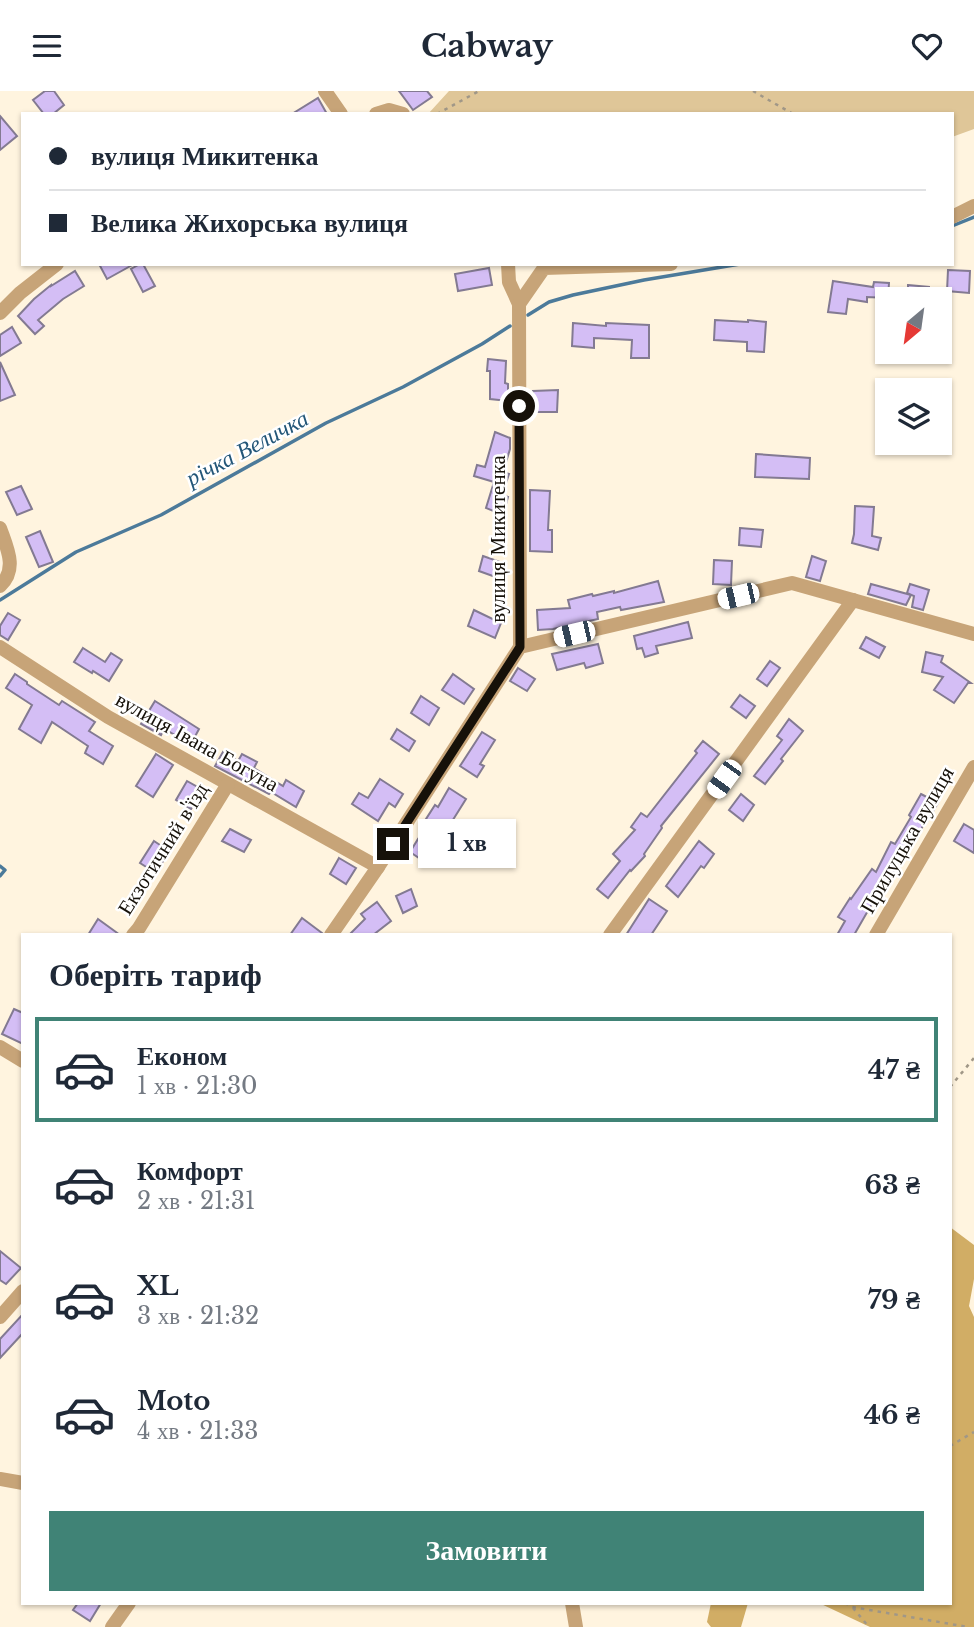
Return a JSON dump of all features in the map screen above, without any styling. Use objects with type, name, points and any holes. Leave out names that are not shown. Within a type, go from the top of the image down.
[{"type":"street","points":[[325,91],[340,112]]},
{"type":"street","points":[[954,215],[974,206]]},
{"type":"street","points":[[0,313],[54,266]]},
{"type":"street","name":"вулиця Микитенка","points":[[508,266],[509,282],[519,305],[520,647]]},
{"type":"street","points":[[519,305],[540,266]]},
{"type":"street","points":[[0,528],[10,554],[10,569],[6,580],[0,586]]},
{"type":"street","points":[[332,933],[520,647],[792,583],[974,634]]},
{"type":"street","points":[[611,933],[853,600]]},
{"type":"street","name":"вулиця Івана Богуна","points":[[0,647],[108,717],[378,867]]},
{"type":"street","name":"Прилуцька вулиця","points":[[877,933],[974,767]]},
{"type":"street","name":"Екзотичний в'їзд","points":[[135,933],[228,785]]},
{"type":"street","points":[[0,1047],[21,1060]]},
{"type":"street","points":[[0,1317],[21,1293]]},
{"type":"street","points":[[0,1479],[21,1483]]},
{"type":"street","points":[[112,1627],[128,1605]]},
{"type":"street","points":[[572,1605],[576,1627]]},
{"type":"path","points":[[441,112],[479,91]]},
{"type":"path","points":[[753,91],[790,112]]},
{"type":"path","points":[[952,1085],[974,1058]]},
{"type":"path","points":[[952,1445],[974,1432]]},
{"type":"path","points":[[848,1605],[869,1627]]},
{"type":"path","points":[[852,1607],[968,1627]]},
{"type":"shaded area","points":[[449,91],[974,91],[974,129],[954,136],[954,112],[430,112]]},
{"type":"shaded area","points":[[952,1228],[974,1245],[974,1279],[969,1306],[974,1317],[974,1627],[870,1627],[823,1605],[952,1605]]},
{"type":"shaded area","points":[[711,1605],[747,1605],[741,1627],[711,1627],[707,1622]]},
{"type":"building","points":[[45,91],[54,91],[64,105],[55,112],[42,112],[33,100]]},
{"type":"building","points":[[399,91],[427,91],[432,97],[413,110]]},
{"type":"building","points":[[318,98],[326,112],[295,112]]},
{"type":"building","points":[[0,116],[17,136],[0,150]]},
{"type":"building","points":[[100,266],[130,266],[107,279]]},
{"type":"building","points":[[144,266],[155,286],[143,292],[131,269]]},
{"type":"building","points":[[489,268],[492,285],[458,291],[455,274]]},
{"type":"building","points":[[948,270],[970,271],[969,293],[952,291],[952,287],[947,287]]},
{"type":"building","points":[[75,271],[84,286],[38,320],[44,326],[35,334],[18,316],[51,285]]},
{"type":"building","points":[[833,281],[873,287],[874,282],[889,283],[889,287],[875,287],[875,297],[867,297],[867,302],[848,299],[846,314],[828,312]]},
{"type":"building","points":[[715,320],[766,322],[764,352],[747,351],[747,342],[714,340]]},
{"type":"building","points":[[573,323],[606,326],[606,323],[649,325],[649,358],[631,358],[632,340],[594,338],[594,348],[572,346]]},
{"type":"building","points":[[12,327],[21,343],[0,356],[0,335]]},
{"type":"building","points":[[488,359],[506,361],[508,401],[490,399]]},
{"type":"building","points":[[0,362],[15,395],[0,401]]},
{"type":"building","points":[[558,390],[557,412],[532,412],[533,391]]},
{"type":"building","points":[[495,432],[510,438],[510,449],[503,472],[509,474],[502,495],[508,497],[503,515],[486,508],[494,482],[474,476],[477,465],[485,467]]},
{"type":"building","points":[[756,454],[810,458],[809,479],[755,477]]},
{"type":"building","points":[[21,486],[32,509],[17,515],[6,492]]},
{"type":"building","points":[[530,490],[550,491],[548,530],[552,530],[552,552],[530,551]]},
{"type":"building","points":[[855,506],[874,507],[872,536],[881,538],[878,550],[852,543]]},
{"type":"building","points":[[740,528],[763,530],[761,547],[739,545]]},
{"type":"building","points":[[40,531],[53,562],[39,567],[26,537]]},
{"type":"building","points":[[483,556],[506,564],[501,579],[479,571]]},
{"type":"building","points":[[812,556],[826,561],[820,581],[806,577]]},
{"type":"building","points":[[714,560],[732,561],[731,585],[713,584]]},
{"type":"building","points":[[658,581],[664,602],[597,612],[598,619],[538,630],[537,610],[570,608],[568,600],[592,594],[614,593]]},
{"type":"building","points":[[871,584],[911,595],[906,605],[868,594]]},
{"type":"building","points":[[910,584],[929,590],[923,610],[912,607],[914,596],[907,593]]},
{"type":"building","points":[[474,610],[501,623],[495,638],[468,626]]},
{"type":"building","points":[[8,613],[20,620],[8,640],[0,635],[0,626]]},
{"type":"building","points":[[688,622],[692,638],[656,646],[658,653],[645,657],[642,648],[637,649],[634,636]]},
{"type":"building","points":[[866,637],[885,647],[879,658],[860,648]]},
{"type":"building","points":[[598,644],[603,663],[586,668],[584,663],[557,670],[552,654]]},
{"type":"building","points":[[83,648],[105,662],[111,653],[122,660],[109,681],[74,662]]},
{"type":"building","points":[[926,652],[943,656],[941,662],[971,683],[968,683],[954,703],[934,690],[943,677],[922,672]]},
{"type":"building","points":[[770,661],[780,668],[767,686],[757,679]]},
{"type":"building","points":[[518,668],[535,679],[527,691],[510,681]]},
{"type":"building","points":[[15,674],[59,705],[62,701],[95,722],[89,731],[113,746],[103,764],[85,753],[88,746],[52,722],[41,743],[19,729],[32,705],[6,688]]},
{"type":"building","points":[[453,674],[474,689],[464,704],[442,690]]},
{"type":"building","points":[[740,695],[755,706],[746,718],[731,707]]},
{"type":"building","points":[[421,696],[439,708],[429,725],[411,713]]},
{"type":"building","points":[[155,701],[199,729],[191,744],[164,729],[161,735],[141,724]]},
{"type":"building","points":[[789,719],[803,731],[765,784],[754,776],[782,740],[777,736]]},
{"type":"building","points":[[397,729],[415,741],[409,751],[391,739]]},
{"type":"building","points":[[482,732],[495,740],[480,764],[484,766],[477,777],[460,766]]},
{"type":"building","points":[[703,741],[719,754],[661,826],[645,856],[608,898],[597,889],[620,861],[613,854],[635,830],[631,827],[641,813],[647,817],[697,753],[695,751]]},
{"type":"building","points":[[223,752],[238,761],[242,754],[257,762],[254,768],[283,786],[286,780],[304,791],[296,807],[215,766]]},
{"type":"building","points":[[156,754],[173,765],[153,797],[136,786]]},
{"type":"building","points":[[380,779],[403,794],[395,807],[389,803],[378,821],[352,804],[359,793],[368,798]]},
{"type":"building","points":[[187,781],[201,789],[191,809],[176,800]]},
{"type":"building","points":[[449,788],[466,799],[446,831],[426,819],[435,805],[438,807]]},
{"type":"building","points":[[741,794],[754,805],[743,821],[729,810]]},
{"type":"building","points":[[921,794],[938,803],[855,933],[838,933],[845,921],[838,917],[872,869],[876,872],[891,842],[895,844],[911,817],[909,815]]},
{"type":"building","points":[[964,824],[974,830],[974,853],[954,841]]},
{"type":"building","points":[[230,829],[251,840],[244,852],[222,841]]},
{"type":"building","points":[[418,839],[433,849],[425,862],[410,852]]},
{"type":"building","points":[[154,841],[169,851],[156,873],[140,863]]},
{"type":"building","points":[[699,841],[714,854],[704,868],[701,866],[678,897],[666,886]]},
{"type":"building","points":[[339,858],[356,868],[346,884],[330,874]]},
{"type":"building","points":[[411,889],[417,906],[403,913],[396,896]]},
{"type":"building","points":[[649,899],[667,911],[652,933],[627,933]]},
{"type":"building","points":[[377,902],[391,921],[376,933],[351,933],[365,919],[361,914]]},
{"type":"building","points":[[302,918],[322,933],[291,933]]},
{"type":"building","points":[[98,919],[117,933],[89,933]]},
{"type":"building","points":[[14,1009],[21,1012],[21,1043],[2,1034]]},
{"type":"building","points":[[0,1251],[21,1268],[6,1284],[0,1280]]},
{"type":"building","points":[[21,1316],[21,1335],[0,1358],[0,1339]]},
{"type":"building","points":[[77,1605],[100,1605],[90,1621],[73,1610]]},
{"type":"waterway","name":"річка Величка","points":[[954,225],[974,217]]},
{"type":"waterway","name":"річка Величка","points":[[528,315],[549,302],[573,295],[728,266]]},
{"type":"waterway","name":"річка Величка","points":[[0,600],[76,552],[161,515],[326,423],[403,387],[510,326]]},
{"type":"waterway","name":"річка Величка","points":[[0,866],[5,870],[0,876]]},
{"type":"route","points":[[393,844],[520,647],[519,406]]}]
